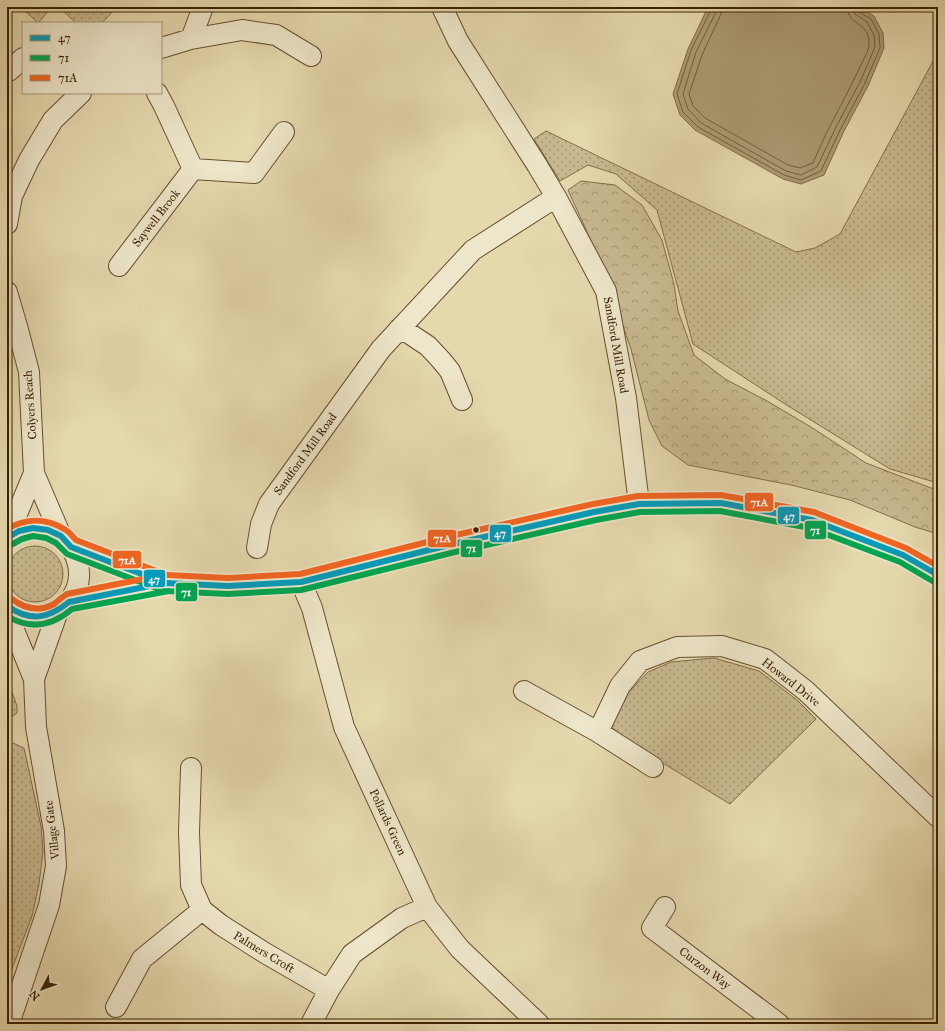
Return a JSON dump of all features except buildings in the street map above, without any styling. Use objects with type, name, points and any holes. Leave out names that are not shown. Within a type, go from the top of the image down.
[{"type":"street","points":[[191,40],[203,7]]},
{"type":"street","name":"Sandford Mill Road","points":[[442,7],[458,41],[556,197],[606,291],[626,398],[639,504]]},
{"type":"street","points":[[162,48],[191,40],[242,30],[276,35],[311,56]]},
{"type":"street","points":[[8,71],[22,59]]},
{"type":"street","points":[[7,224],[9,194],[53,120],[80,94]]},
{"type":"street","points":[[158,94],[193,169],[254,173],[284,132]]},
{"type":"street","name":"Saywell Brook","points":[[119,266],[193,169]]},
{"type":"street","name":"Sandford Mill Road","points":[[257,548],[261,524],[269,504],[381,349],[473,250],[556,197]]},
{"type":"street","name":"Colyers Reach","points":[[7,292],[17,326],[13,339],[29,372],[34,473],[66,542],[78,560],[80,574],[77,589],[64,606]]},
{"type":"street","points":[[399,329],[410,334],[428,346],[441,360],[450,371],[462,400]]},
{"type":"street","name":"Colyers Reach","points":[[7,538],[34,473]]},
{"type":"street","points":[[7,606],[15,612],[29,617],[44,616],[64,606],[165,583],[228,586],[301,582],[449,545],[594,512],[639,504],[720,503],[812,520],[903,555],[938,575]]},
{"type":"street","points":[[7,538],[19,531],[33,528],[48,530],[66,542],[165,583]]},
{"type":"street","name":"Pollards Green","points":[[301,582],[312,608],[344,726],[427,907],[460,949],[539,1024]]},
{"type":"street","name":"Village Gate","points":[[34,678],[64,606]]},
{"type":"street","name":"Village Gate","points":[[7,613],[34,678],[36,726],[54,831],[56,866],[49,905],[10,1024]]},
{"type":"street","name":"Howard Drive","points":[[598,732],[620,686],[640,661],[678,647],[722,646],[765,659],[806,691],[938,817]]},
{"type":"street","points":[[524,691],[598,732],[653,767]]},
{"type":"street","name":"Palmers Croft","points":[[191,768],[189,832],[191,885],[202,910],[221,925],[265,953],[329,990]]},
{"type":"street","points":[[312,1024],[329,990],[352,954],[402,918],[427,907]]},
{"type":"street","name":"Curzon Way","points":[[665,907],[652,928],[779,1024]]},
{"type":"street","points":[[116,1007],[142,959],[202,910]]},
{"type":"green space","points":[[21,7],[52,7],[39,22],[37,22]]},
{"type":"green space","points":[[59,7],[109,7],[114,10],[103,22],[75,22]]},
{"type":"green space","points":[[938,52],[938,483],[890,469],[785,404],[693,344],[657,210],[616,174],[588,165],[560,181],[534,139],[546,131],[796,252],[815,248],[840,234]]},
{"type":"green space","points":[[581,181],[615,185],[642,205],[662,240],[674,284],[678,311],[694,355],[725,379],[767,401],[811,427],[866,463],[938,491],[938,534],[915,527],[850,500],[791,485],[688,465],[662,446],[649,420],[631,349],[602,265],[568,190]]},
{"type":"green space","points":[[35,546],[46,548],[55,554],[61,563],[63,574],[61,585],[55,594],[46,600],[35,602],[24,600],[15,594],[9,585],[7,574],[9,563],[15,554],[24,548]]},
{"type":"green space","points":[[714,658],[759,671],[797,700],[816,719],[730,804],[635,746],[610,726],[627,694],[648,672],[671,662]]},
{"type":"green space","points":[[7,678],[17,706],[17,713],[11,717],[7,716]]},
{"type":"green space","points":[[7,743],[13,743],[24,748],[41,826],[43,852],[39,884],[32,916],[7,982]]},
{"type":"water","points":[[708,7],[859,7],[874,16],[883,33],[884,48],[868,86],[844,131],[824,175],[801,184],[783,179],[695,130],[680,115],[673,94],[688,49]]},
{"type":"transit line","name":"71A","points":[[7,529],[14,525],[29,521],[43,521],[57,525],[66,530],[76,540],[167,575],[228,578],[300,574],[447,537],[593,504],[638,496],[721,495],[814,512],[906,548],[938,566]]},
{"type":"transit line","name":"47","points":[[7,538],[19,531],[33,528],[48,530],[61,536],[71,547],[165,583],[228,586],[301,582],[449,545],[594,512],[639,504],[721,503],[812,520],[903,555],[938,575]]},
{"type":"transit line","name":"71","points":[[11,545],[22,539],[33,536],[46,538],[56,543],[67,554],[164,591],[228,594],[301,590],[451,553],[596,520],[640,512],[720,511],[810,528],[900,562],[934,582]]},
{"type":"transit line","name":"71A","points":[[12,599],[27,607],[38,609],[54,604],[67,594],[169,575]]},
{"type":"transit line","name":"47","points":[[7,606],[23,615],[39,616],[54,612],[69,602],[169,583]]},
{"type":"transit line","name":"71","points":[[7,616],[24,623],[41,624],[57,619],[72,609],[169,591]]}]
